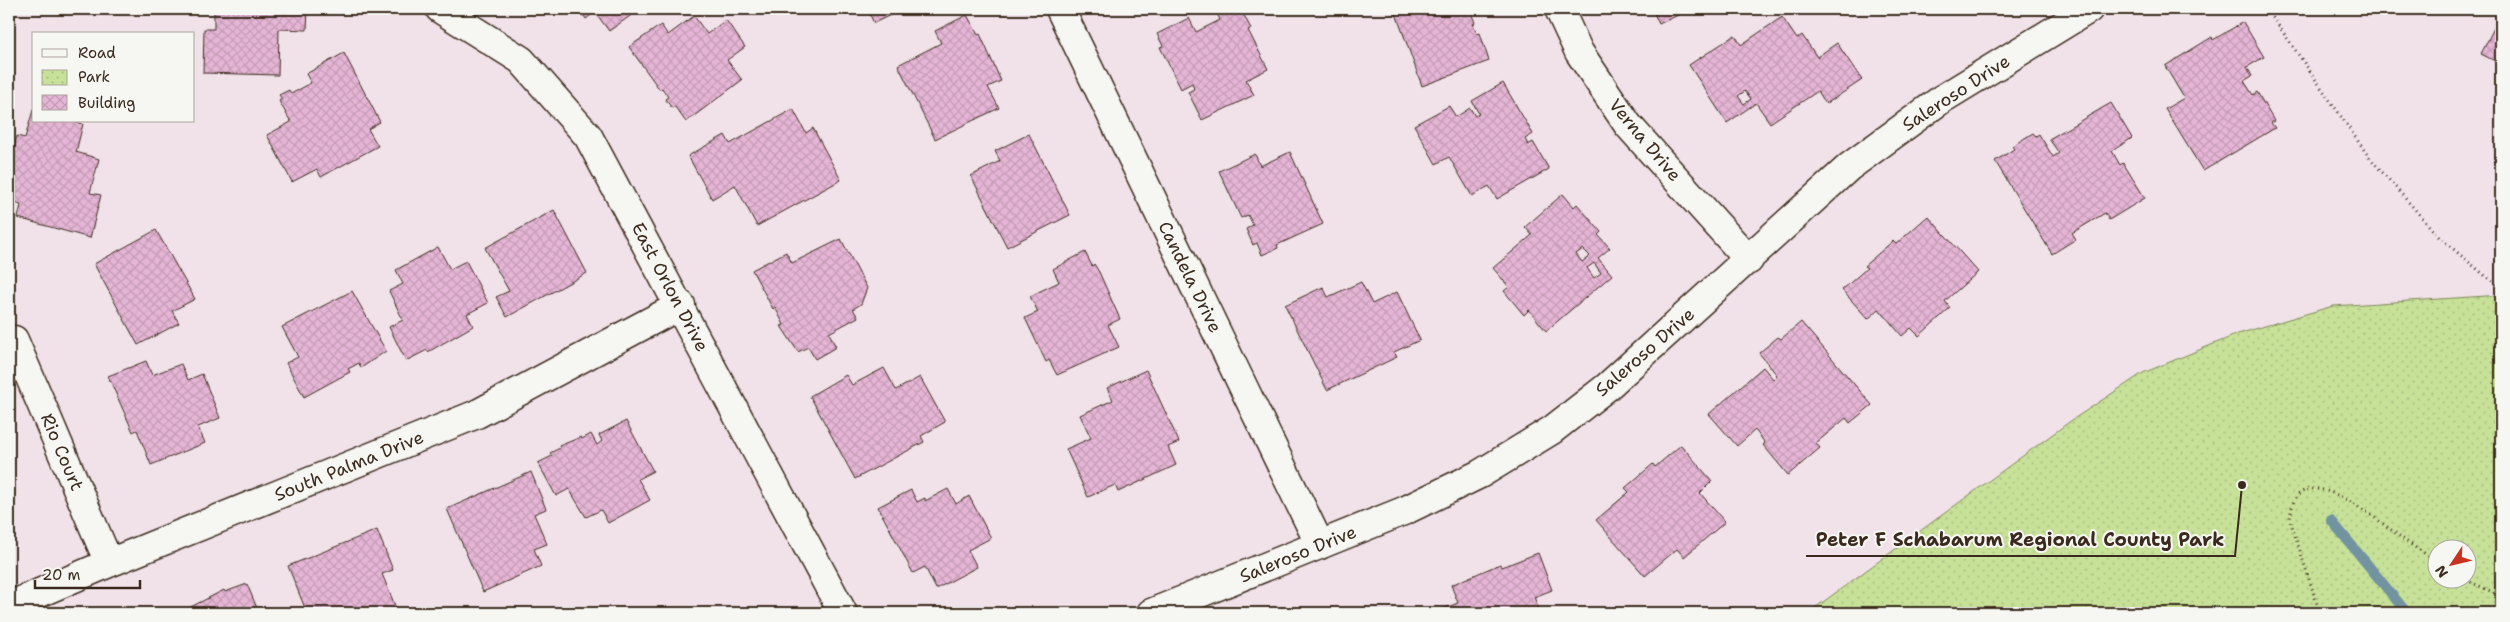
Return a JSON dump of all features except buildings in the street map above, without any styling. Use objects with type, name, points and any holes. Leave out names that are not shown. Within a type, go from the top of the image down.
[{"type":"street","name":"East Orlon Drive","points":[[440,9],[521,60],[588,136],[681,305],[843,613]]},
{"type":"street","name":"Candela Drive","points":[[1060,9],[1320,545]]},
{"type":"street","name":"Verna Drive","points":[[1559,9],[1579,52],[1628,125],[1749,260]]},
{"type":"street","name":"Saleroso Drive","points":[[1151,613],[1406,510],[1480,474],[1552,430],[1607,387],[1749,260],[1849,167],[1942,99],[2090,9]]},
{"type":"street","name":"South Palma Drive","points":[[9,606],[109,563],[477,414],[681,305]]},
{"type":"street","name":"Rio Court","points":[[14,340],[109,563]]},
{"type":"path","points":[[2266,9],[2369,158],[2439,237],[2501,289]]},
{"type":"path","points":[[2320,613],[2290,520],[2290,504],[2297,493],[2312,488],[2326,490],[2382,522],[2403,539],[2428,555]]},
{"type":"path","points":[[2478,585],[2501,596]]},
{"type":"green space","points":[[2501,295],[2501,613],[1808,613],[2072,420],[2143,373],[2238,334],[2333,306]]},
{"type":"waterway","points":[[2331,520],[2407,613]]},
{"type":"place","name":"Peter F Schabarum Regional County Park","points":[[2242,485]]}]
